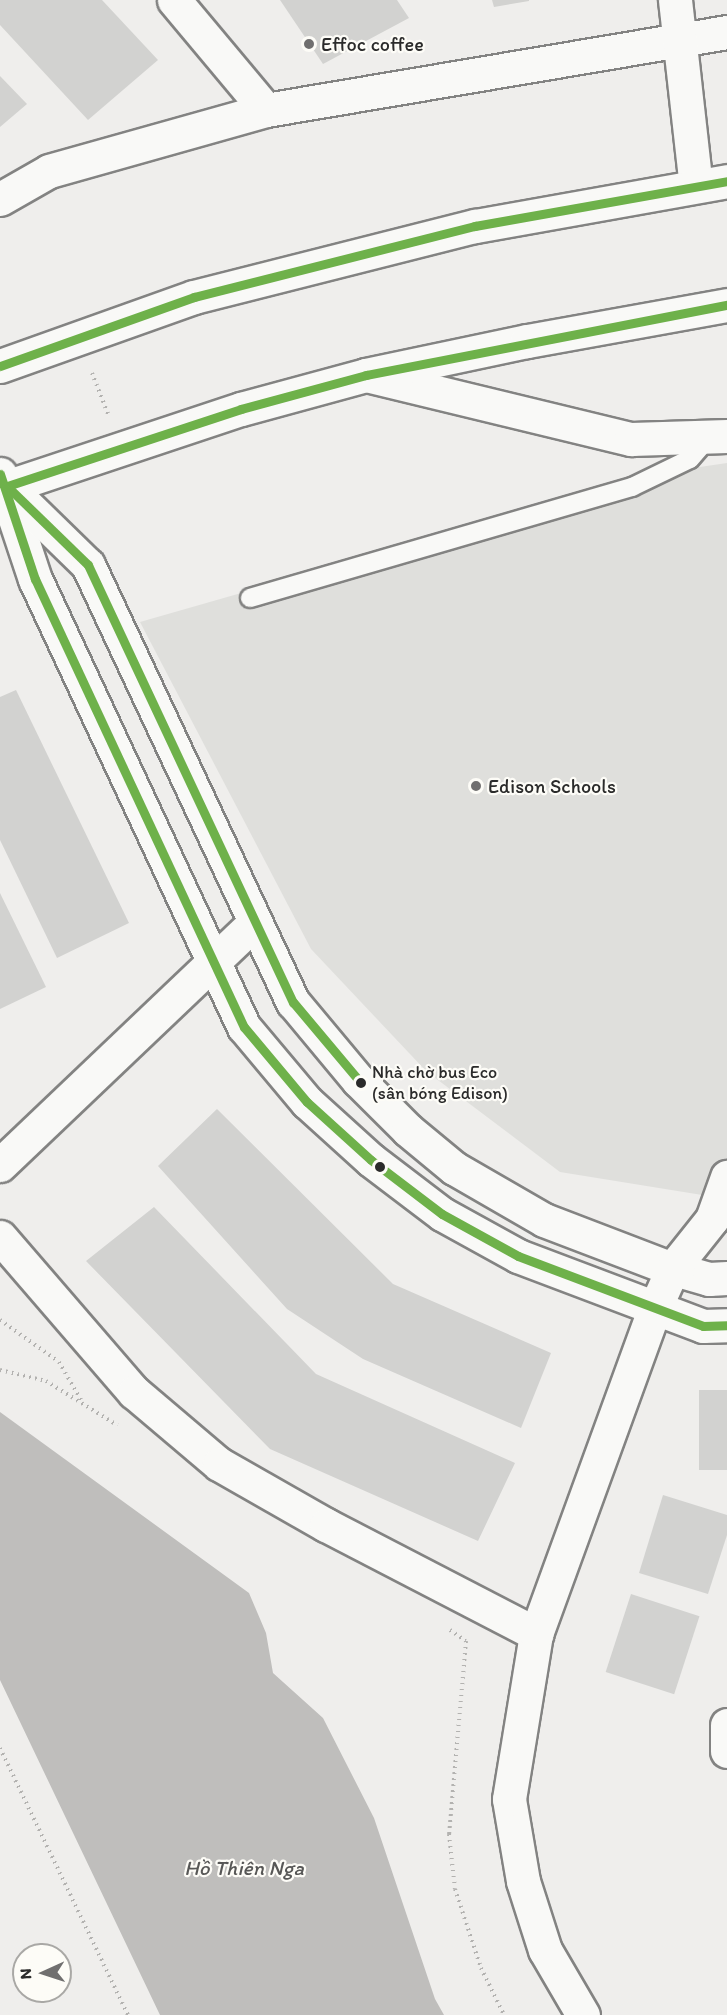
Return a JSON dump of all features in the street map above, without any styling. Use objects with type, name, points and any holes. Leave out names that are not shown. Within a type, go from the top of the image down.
[{"type":"main road","points":[[174,0],[266,110]]},
{"type":"main road","points":[[0,366],[194,297],[474,226],[712,183],[679,40],[675,0]]},
{"type":"main road","points":[[0,199],[49,171],[266,110],[727,32]]},
{"type":"main road","points":[[2,483],[241,409],[366,375],[527,341],[727,305]]},
{"type":"main road","points":[[366,375],[631,439],[719,435]]},
{"type":"main road","points":[[2,483],[88,565],[293,1002],[358,1080],[408,1130],[454,1168],[544,1220],[673,1269],[709,1279],[727,1278]]},
{"type":"main road","points":[[2,483],[35,579],[244,1027],[307,1102],[371,1160],[442,1214],[519,1256],[654,1310],[703,1326],[727,1325]]},
{"type":"main road","points":[[0,1165],[255,922]]},
{"type":"main road","points":[[583,2015],[545,1950],[523,1881],[508,1799],[536,1634],[654,1310],[673,1269],[712,1220],[727,1177]]},
{"type":"main road","points":[[0,1237],[134,1392],[219,1464],[326,1525],[536,1634]]},
{"type":"main road","points":[[727,1725],[727,1751]]},
{"type":"lane","points":[[250,598],[632,487],[690,459],[719,435]]},
{"type":"path","points":[[92,373],[108,414]]},
{"type":"path","points":[[0,1320],[59,1362],[82,1402]]},
{"type":"path","points":[[0,1370],[46,1381],[124,1430]]},
{"type":"path","points":[[447,1628],[466,1641],[449,1834],[455,1889],[481,1968],[504,2015]]},
{"type":"path","points":[[0,1748],[128,2015]]},
{"type":"shaded area","name":"Edison Schools","points":[[727,463],[727,1199],[560,1172],[426,1071],[311,949],[140,622],[659,473]]},
{"type":"water","name":"Hồ Thiên Nga","points":[[0,1412],[249,1593],[266,1633],[273,1673],[323,1718],[374,1818],[435,1999],[444,2015],[160,2015],[0,1680]]},
{"type":"building","points":[[0,0],[102,0],[158,60],[88,120],[0,25]]},
{"type":"building","points":[[280,0],[397,0],[409,18],[323,64]]},
{"type":"building","points":[[492,0],[529,0],[529,1],[494,7]]},
{"type":"building","points":[[0,76],[27,104],[0,127]]},
{"type":"building","points":[[16,690],[129,923],[57,958],[0,840],[0,697]]},
{"type":"building","points":[[0,893],[46,987],[0,1009]]},
{"type":"building","points":[[217,1109],[393,1284],[551,1353],[521,1428],[363,1359],[287,1309],[158,1166]]},
{"type":"building","points":[[154,1207],[316,1374],[515,1463],[478,1541],[270,1449],[86,1261]]},
{"type":"building","points":[[699,1390],[727,1390],[727,1470],[699,1470]]},
{"type":"building","points":[[663,1495],[727,1515],[727,1535],[708,1594],[639,1573]]},
{"type":"building","points":[[631,1594],[699,1616],[674,1694],[606,1672]]},
{"type":"transit line","points":[[0,366],[194,297],[475,226],[727,181]]},
{"type":"transit line","points":[[7,486],[241,409],[366,375],[727,305]]},
{"type":"transit line","points":[[0,474],[35,579],[244,1027],[307,1102],[371,1160],[442,1214],[518,1256],[703,1326],[727,1325]]},
{"type":"transit line","points":[[11,490],[88,565],[293,1002],[361,1083]]},
{"type":"place","name":"Effoc coffee","points":[[309,44]]},
{"type":"place","name":"Edison Schools","points":[[476,786]]},
{"type":"place","name":"Nhà chờ bus Eco (sân bóng Edison)","points":[[361,1083]]}]
